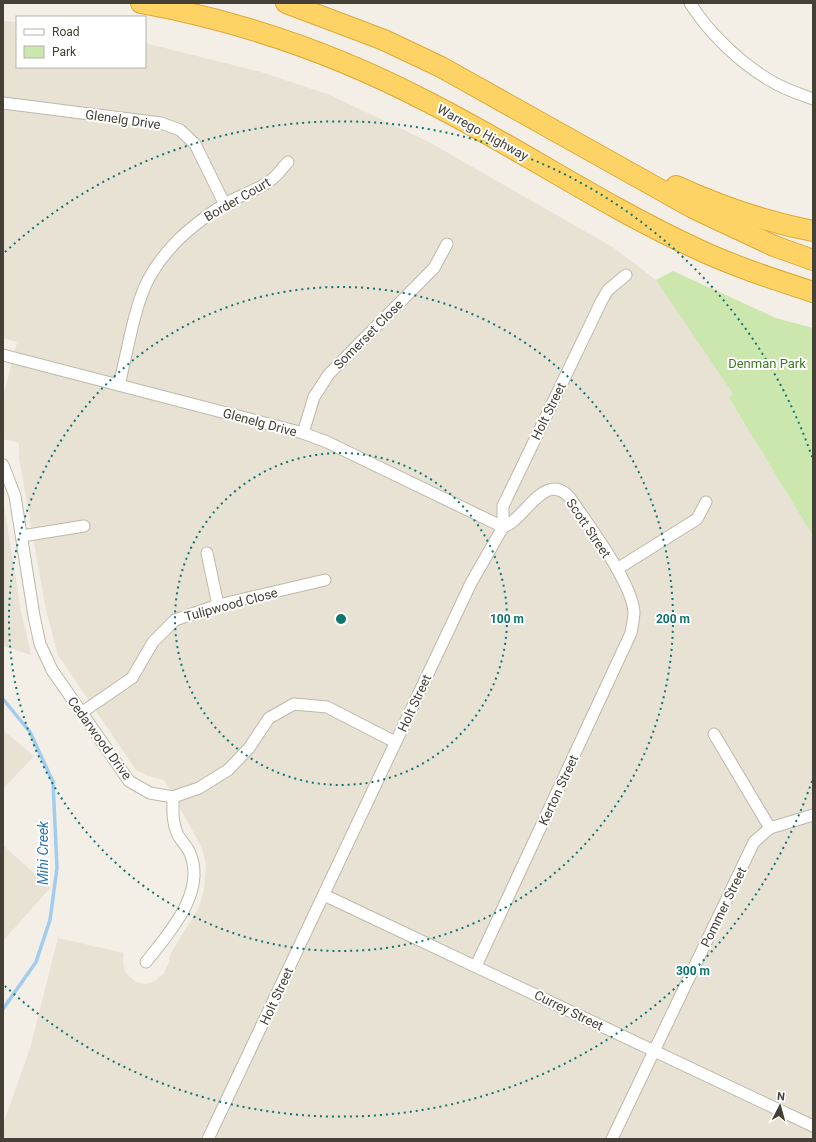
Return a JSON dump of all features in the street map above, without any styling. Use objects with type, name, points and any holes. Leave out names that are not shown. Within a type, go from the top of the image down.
[{"type":"highway","name":"Warrego Highway","points":[[141,3],[213,18],[257,31],[348,64],[426,100],[657,229],[731,263],[813,292]]},
{"type":"highway","points":[[286,3],[384,40],[441,67],[693,208],[774,246],[813,260]]},
{"type":"highway","points":[[629,172],[658,178],[729,208],[760,218],[813,231]]},
{"type":"highway","points":[[657,229],[678,251],[742,279],[813,307]]},
{"type":"street","points":[[690,3],[724,44],[758,72],[785,88],[813,100]]},
{"type":"street","name":"Glenelg Drive","points":[[3,103],[161,123],[180,130],[195,144],[224,203]]},
{"type":"street","name":"Border Court","points":[[119,385],[142,297],[148,280],[161,260],[180,237],[224,203],[271,180],[288,162]]},
{"type":"street","name":"Somerset Close","points":[[303,433],[314,397],[328,374],[434,268],[447,244]]},
{"type":"street","name":"Holt Street","points":[[208,1139],[473,579],[503,527],[503,506],[598,307],[606,293],[626,275]]},
{"type":"street","name":"Glenelg Drive","points":[[3,355],[303,433],[327,442],[503,527]]},
{"type":"street","name":"Cedarwood Drive","points":[[3,465],[15,496],[34,616],[40,644],[52,670],[129,781],[150,793],[173,797],[199,788],[228,770],[249,748],[269,718],[294,704],[327,707],[395,742]]},
{"type":"street","name":"Scott Street","points":[[503,527],[516,521],[539,494],[548,491],[559,491],[572,499],[617,569],[628,593],[634,612]]},
{"type":"street","points":[[617,569],[697,520],[706,502]]},
{"type":"street","points":[[22,536],[84,526]]},
{"type":"street","points":[[207,553],[218,605]]},
{"type":"street","name":"Tulipwood Close","points":[[81,713],[132,678],[153,642],[175,620],[218,605],[325,580]]},
{"type":"street","name":"Kerton Street","points":[[476,966],[631,633],[634,612]]},
{"type":"street","points":[[714,734],[770,828]]},
{"type":"street","points":[[146,962],[166,936],[189,900],[194,873],[189,852],[177,834],[172,818],[173,797]]},
{"type":"street","name":"Pommer Street","points":[[612,1139],[754,842],[770,828],[813,815]]},
{"type":"street","name":"Currey Street","points":[[324,895],[813,1126]]},
{"type":"shaded area","points":[[3,21],[16,22],[16,68],[146,68],[146,43],[261,72],[330,95],[429,142],[614,248],[656,280],[733,394],[729,398],[813,536],[813,1139],[3,1139],[3,1125],[31,1045],[58,938],[124,953],[123,961],[125,972],[136,982],[146,984],[155,981],[164,973],[171,953],[199,907],[204,890],[206,864],[201,846],[164,780],[149,776],[136,770],[58,655],[46,610],[19,458],[19,443],[3,439],[3,398],[17,342],[3,338]]},
{"type":"shaded area","points":[[3,499],[21,611],[31,655],[3,646]]},
{"type":"shaded area","points":[[3,730],[34,756],[3,789]]},
{"type":"shaded area","points":[[3,845],[50,888],[3,941]]},
{"type":"green space","name":"Denman Park","points":[[673,271],[776,318],[813,328],[813,536],[729,398],[733,394],[656,280]]},
{"type":"waterway","name":"Mihi Creek","points":[[3,699],[30,732],[53,782],[57,868],[50,920],[36,962],[3,1009]]}]
